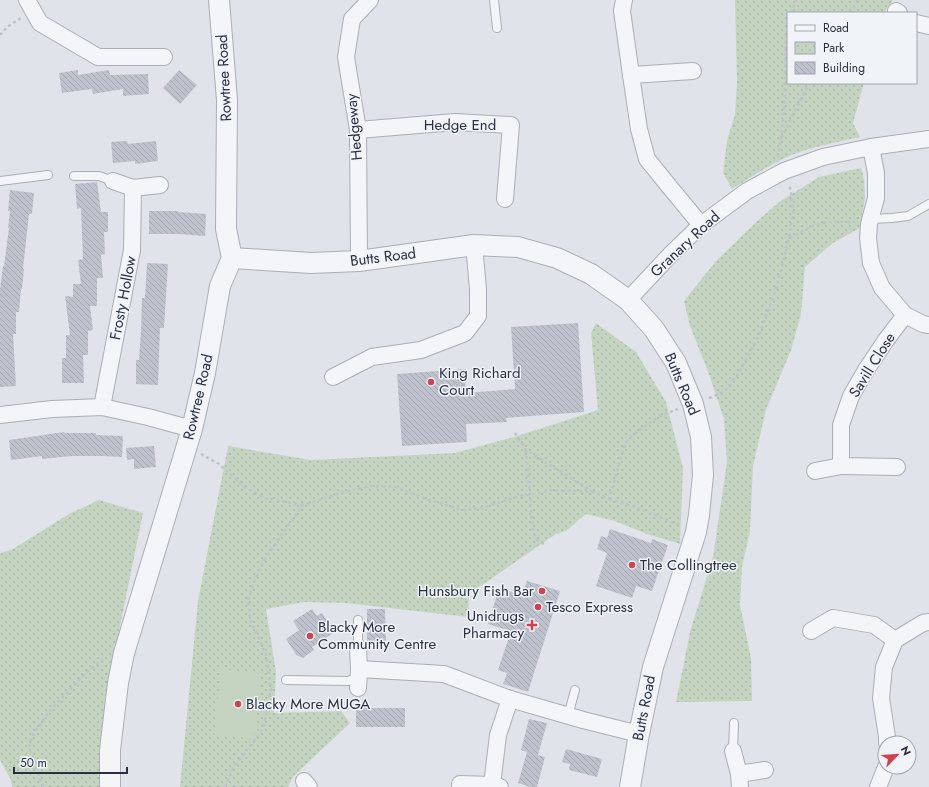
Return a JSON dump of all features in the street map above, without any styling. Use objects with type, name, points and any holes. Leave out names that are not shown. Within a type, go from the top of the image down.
[{"type":"street","name":"Rowtree Road","points":[[110,787],[110,750],[118,683],[124,653],[192,429],[205,373],[220,286],[232,258],[226,229],[227,100],[219,0]]},
{"type":"street","name":"Hedgeway","points":[[359,261],[358,130],[346,57],[352,19],[370,0]]},
{"type":"street","points":[[624,0],[622,11],[639,129],[648,159],[701,225]]},
{"type":"street","points":[[30,5],[40,23],[98,56],[164,57]]},
{"type":"street","points":[[917,23],[929,26]]},
{"type":"street","points":[[631,75],[693,71]]},
{"type":"street","name":"Hedge End","points":[[358,130],[455,122],[511,125],[506,200]]},
{"type":"street","name":"Granary Road","points":[[628,300],[671,254],[701,225],[748,191],[784,171],[824,157],[871,147],[929,139]]},
{"type":"street","points":[[871,147],[876,173],[876,198],[868,238],[871,263],[882,288],[905,314],[923,324],[929,325]]},
{"type":"street","points":[[113,181],[133,188],[160,185]]},
{"type":"street","name":"Frosty Hollow","points":[[102,407],[132,250],[133,188]]},
{"type":"street","name":"Butts Road","points":[[232,258],[312,263],[359,261],[474,245],[518,247],[557,258],[591,274],[628,300],[654,329],[676,363],[693,404],[701,437],[703,475],[696,532],[652,667],[630,787]]},
{"type":"street","points":[[333,377],[372,357],[421,350],[465,333],[478,316],[478,288],[474,245]]},
{"type":"street","name":"Savill Close","points":[[841,466],[841,424],[851,396],[866,370],[905,314]]},
{"type":"street","points":[[0,415],[52,409],[102,407],[148,417],[192,429]]},
{"type":"street","points":[[815,471],[841,466],[897,467]]},
{"type":"street","points":[[811,631],[833,618],[874,625],[895,640]]},
{"type":"street","points":[[887,735],[881,698],[884,667],[895,640],[923,623],[929,622]]},
{"type":"street","points":[[358,648],[358,677],[444,674],[510,699],[568,716],[639,734]]},
{"type":"street","points":[[457,786],[496,786],[498,735],[510,699]]},
{"type":"street","points":[[733,751],[740,781],[765,770]]},
{"type":"street","points":[[878,787],[883,775]]},
{"type":"lane","points":[[494,0],[497,28]]},
{"type":"lane","points":[[0,181],[48,175]]},
{"type":"lane","points":[[74,176],[99,176],[113,181]]},
{"type":"lane","points":[[870,222],[908,216],[929,204]]},
{"type":"lane","points":[[358,620],[358,648]]},
{"type":"lane","points":[[286,680],[348,681],[358,677]]},
{"type":"lane","points":[[568,716],[575,690]]},
{"type":"lane","points":[[733,751],[734,723]]},
{"type":"path","points":[[792,12],[796,0]]},
{"type":"path","points":[[851,12],[858,0]]},
{"type":"path","points":[[0,35],[30,5]]},
{"type":"path","points":[[778,158],[784,113],[787,36]]},
{"type":"path","points":[[780,141],[808,84]]},
{"type":"path","points":[[609,499],[623,450],[627,441],[634,434],[660,416],[724,392],[739,373],[760,334],[774,297],[789,238],[793,213],[791,191],[788,183]]},
{"type":"path","points":[[789,238],[810,227],[827,222],[870,222]]},
{"type":"path","points":[[514,433],[526,450],[593,492],[609,499],[638,508],[696,532]]},
{"type":"path","points":[[185,450],[201,454],[219,464],[246,488],[265,498],[303,506],[344,492],[371,486],[396,487],[428,500],[463,510],[482,508],[523,495],[530,495],[551,490],[593,492]]},
{"type":"path","points":[[526,450],[533,531],[537,540],[546,545]]},
{"type":"path","points":[[225,787],[233,768],[263,728],[271,690],[266,654],[250,619],[248,600],[255,579],[266,557],[303,506]]},
{"type":"path","points":[[43,787],[29,748],[33,734],[52,708],[87,672],[110,653],[124,653]]},
{"type":"green space","points":[[735,0],[893,0],[885,12],[787,12],[787,84],[864,84],[853,123],[860,137],[816,147],[791,155],[732,189],[723,173],[727,141],[735,114],[737,83]]},
{"type":"green space","points":[[861,168],[864,179],[865,198],[860,228],[833,243],[805,267],[801,314],[791,350],[766,410],[753,466],[750,531],[742,567],[740,605],[751,658],[752,701],[676,702],[690,632],[713,557],[727,462],[724,419],[709,374],[690,326],[684,301],[716,261],[779,202],[819,177]]},
{"type":"green space","points":[[596,323],[636,352],[666,402],[683,468],[680,544],[647,534],[615,521],[586,514],[566,531],[556,534],[469,594],[468,617],[346,603],[304,602],[266,609],[276,672],[274,713],[341,711],[350,723],[293,777],[288,787],[180,787],[198,601],[228,446],[311,460],[455,453],[514,437],[598,410],[591,333]]},
{"type":"green space","points":[[99,500],[143,513],[106,695],[102,787],[12,787],[11,780],[0,760],[0,553],[13,549],[69,514]]},
{"type":"green space","name":"Blacky More MUGA","points":[[221,669],[261,674],[254,739],[214,734]]},
{"type":"building","points":[[78,70],[78,75],[109,70],[110,75],[148,74],[149,94],[123,96],[123,89],[93,94],[92,89],[62,93],[59,73]]},
{"type":"building","points":[[179,70],[197,85],[180,104],[163,88]]},
{"type":"building","points":[[127,141],[128,144],[156,141],[158,161],[135,164],[135,161],[113,163],[111,142]]},
{"type":"building","points":[[97,182],[101,212],[108,212],[108,232],[104,232],[105,254],[101,255],[103,278],[97,278],[97,306],[90,306],[93,330],[88,331],[88,355],[83,355],[84,383],[62,383],[62,358],[66,358],[66,335],[70,335],[65,296],[73,297],[73,284],[81,284],[78,260],[83,259],[81,208],[77,209],[75,184]]},
{"type":"building","points":[[10,190],[34,193],[32,214],[29,214],[19,312],[16,312],[16,334],[13,334],[16,386],[0,387],[0,290],[9,228],[10,211],[8,211]]},
{"type":"building","points":[[149,211],[178,211],[206,214],[205,236],[149,234]]},
{"type":"building","points":[[147,263],[168,264],[164,328],[160,328],[158,385],[136,384],[136,360],[139,360],[142,298],[145,298]]},
{"type":"building","name":"King Richard Court","points":[[578,323],[584,412],[506,418],[507,422],[466,424],[467,442],[402,446],[397,374],[465,369],[466,393],[515,389],[511,327]]},
{"type":"building","points":[[64,432],[123,436],[122,457],[72,456],[42,459],[42,456],[11,460],[9,440]]},
{"type":"building","points":[[154,446],[156,467],[134,469],[134,459],[127,460],[126,448]]},
{"type":"building","name":"The Collingtree","points":[[610,529],[651,543],[652,539],[668,545],[652,591],[636,586],[632,598],[596,586],[607,553],[597,549],[601,536],[607,538]]},
{"type":"building","points":[[527,581],[560,591],[528,692],[503,684],[507,673],[498,670],[511,631],[488,624],[499,588],[522,595]]},
{"type":"building","name":"Blacky More Community Centre","points":[[312,609],[317,616],[322,613],[335,632],[312,647],[314,650],[303,658],[296,655],[286,639],[299,630],[293,621]]},
{"type":"building","points":[[367,609],[385,609],[386,642],[367,642]]},
{"type":"building","points":[[356,708],[405,708],[405,727],[356,727]]},
{"type":"building","points":[[529,719],[547,723],[538,755],[545,757],[537,787],[530,787],[518,783],[527,752],[521,750]]},
{"type":"building","points":[[566,749],[602,759],[597,777],[569,770],[570,764],[562,762]]},
{"type":"place","name":"King Richard Court","points":[[431,382]]},
{"type":"place","name":"The Collingtree","points":[[632,565]]},
{"type":"place","name":"Hunsbury Fish Bar","points":[[542,591]]},
{"type":"place","name":"Tesco Express","points":[[538,607]]},
{"type":"place","name":"Unidrugs Pharmacy","points":[[532,625]]},
{"type":"place","name":"Blacky More Community Centre","points":[[310,636]]},
{"type":"place","name":"Blacky More MUGA","points":[[238,704]]}]
